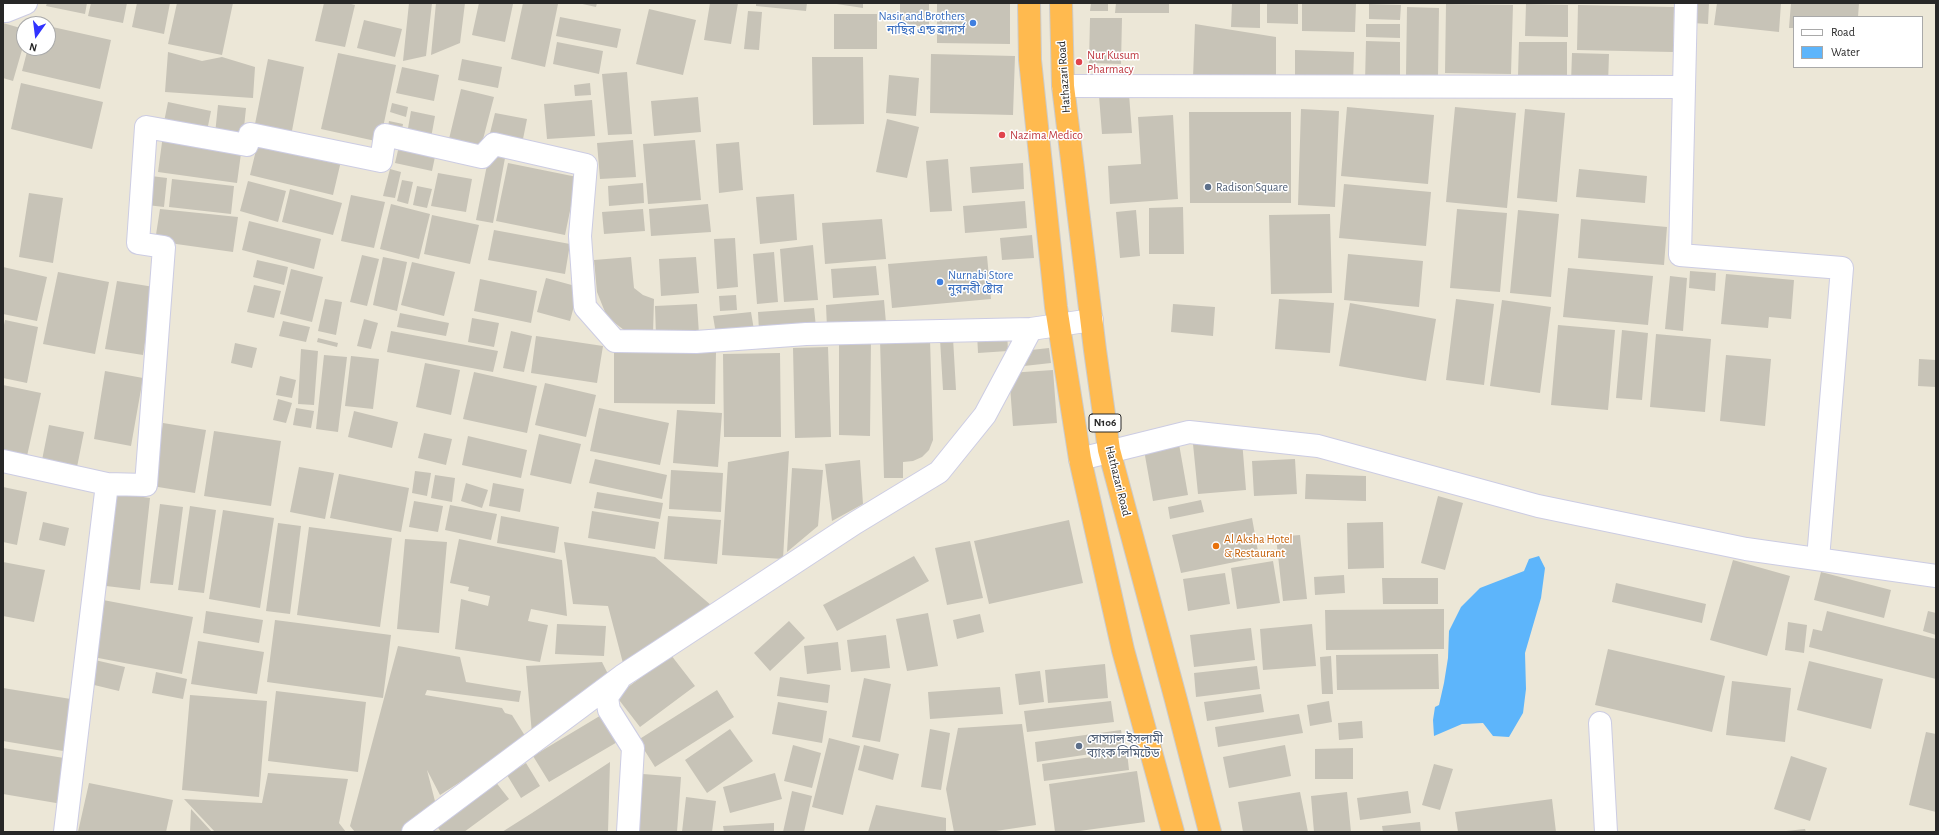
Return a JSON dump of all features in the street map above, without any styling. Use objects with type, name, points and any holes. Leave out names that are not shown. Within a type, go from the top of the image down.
[{"type":"highway","name":"N106","points":[[1029,3],[1030,60],[1056,307],[1080,459],[1123,650],[1173,832]]},
{"type":"highway","name":"Hathazari Road","points":[[1061,3],[1063,86],[1109,450],[1210,832]]},
{"type":"street","points":[[3,11],[26,3]]},
{"type":"street","points":[[1686,3],[1680,255],[1842,268],[1818,560]]},
{"type":"street","points":[[1063,86],[1684,87]]},
{"type":"street","points":[[3,461],[107,484],[146,485],[164,247],[138,244],[146,127],[247,145],[250,134],[381,161],[385,135],[482,157],[494,144],[586,165],[580,236],[585,307],[615,341],[696,342],[806,334],[1031,329],[1060,326],[1092,320]]},
{"type":"street","points":[[413,832],[622,676],[856,523],[939,472],[985,415],[1031,329]]},
{"type":"street","points":[[1080,459],[1109,450],[1189,432],[1318,446],[1538,506],[1746,549],[1936,576]]},
{"type":"street","points":[[65,832],[107,484]]},
{"type":"street","points":[[622,676],[608,697],[608,704],[609,710],[633,748],[628,832]]},
{"type":"street","points":[[1600,723],[1606,832]]},
{"type":"water","points":[[1539,556],[1545,568],[1541,598],[1525,653],[1526,689],[1523,713],[1509,737],[1493,736],[1483,723],[1462,724],[1434,736],[1433,720],[1435,707],[1439,705],[1444,683],[1448,658],[1449,631],[1461,607],[1480,588],[1524,571],[1529,559]]},
{"type":"building","points":[[47,3],[87,3],[85,14],[46,6]]},
{"type":"building","points":[[91,3],[127,3],[123,23],[88,16]]},
{"type":"building","points":[[137,3],[170,3],[164,34],[132,27]]},
{"type":"building","points":[[177,3],[233,3],[222,55],[168,44]]},
{"type":"building","points":[[324,3],[347,3],[355,5],[345,47],[315,41]]},
{"type":"building","points":[[409,3],[432,3],[426,56],[403,61]]},
{"type":"building","points":[[436,3],[465,3],[460,43],[431,55]]},
{"type":"building","points":[[479,3],[513,4],[505,42],[472,35]]},
{"type":"building","points":[[523,3],[558,4],[545,67],[511,59]]},
{"type":"building","points":[[578,3],[597,3],[596,7]]},
{"type":"building","points":[[710,3],[738,3],[731,44],[704,40]]},
{"type":"building","points":[[756,3],[807,3],[806,11],[756,6]]},
{"type":"building","points":[[830,3],[863,3],[863,8]]},
{"type":"building","points":[[900,3],[929,3],[929,26],[900,26]]},
{"type":"building","name":"Nasir and Brothers নাছির এন্ড ব্রাদার্স","points":[[937,3],[1010,3],[1010,44],[937,43]]},
{"type":"building","points":[[1091,3],[1108,3],[1108,11],[1090,11]]},
{"type":"building","points":[[1116,3],[1169,3],[1169,13],[1115,13]]},
{"type":"building","points":[[1232,3],[1260,3],[1260,28],[1231,27]]},
{"type":"building","points":[[1267,3],[1298,3],[1298,24],[1267,23]]},
{"type":"building","points":[[1302,3],[1356,3],[1355,32],[1302,31]]},
{"type":"building","points":[[1694,3],[1709,3],[1708,24],[1692,23]]},
{"type":"building","points":[[1717,3],[1781,3],[1779,32],[1714,25]]},
{"type":"building","points":[[1791,3],[1859,3],[1858,16],[1793,16],[1793,28],[1789,28]]},
{"type":"building","points":[[1369,4],[1401,5],[1400,20],[1369,19]]},
{"type":"building","points":[[1446,4],[1513,5],[1511,74],[1445,73]]},
{"type":"building","points":[[1526,4],[1568,5],[1568,37],[1525,36]]},
{"type":"building","points":[[1578,5],[1674,7],[1673,52],[1577,50]]},
{"type":"building","points":[[1407,7],[1439,8],[1438,77],[1406,76]]},
{"type":"building","points":[[649,9],[696,20],[683,75],[636,64]]},
{"type":"building","points":[[748,11],[762,12],[759,50],[744,49]]},
{"type":"building","points":[[834,14],[877,14],[877,49],[834,49]]},
{"type":"building","points":[[560,17],[621,29],[617,48],[556,36]]},
{"type":"building","points":[[1090,18],[1122,18],[1121,64],[1089,63]]},
{"type":"building","points":[[364,20],[402,29],[395,57],[357,48]]},
{"type":"building","points":[[3,23],[16,27],[16,56],[20,56],[13,81],[3,78]]},
{"type":"building","points":[[1195,24],[1276,37],[1276,79],[1193,78]]},
{"type":"building","points":[[1366,24],[1400,24],[1400,38],[1366,37]]},
{"type":"building","points":[[56,28],[111,40],[100,89],[22,71],[26,56],[56,56]]},
{"type":"building","points":[[1366,41],[1400,42],[1400,83],[1365,82]]},
{"type":"building","points":[[557,42],[603,51],[599,74],[553,64]]},
{"type":"building","points":[[1519,42],[1567,42],[1567,77],[1518,76]]},
{"type":"building","points":[[1295,50],[1354,52],[1353,84],[1295,83]]},
{"type":"building","points":[[168,52],[202,61],[222,57],[255,67],[253,98],[165,92]]},
{"type":"building","points":[[338,53],[396,65],[380,142],[321,129]]},
{"type":"building","points":[[1572,53],[1609,54],[1608,84],[1571,83]]},
{"type":"building","points":[[931,54],[1015,56],[1013,115],[930,113]]},
{"type":"building","points":[[812,57],[863,57],[864,124],[813,125]]},
{"type":"building","points":[[268,59],[304,67],[291,136],[254,129]]},
{"type":"building","points":[[462,59],[502,67],[498,88],[458,80]]},
{"type":"building","points":[[402,67],[439,75],[434,101],[396,93]]},
{"type":"building","points":[[627,72],[632,134],[608,135],[602,74]]},
{"type":"building","points":[[889,75],[919,78],[916,116],[886,113]]},
{"type":"building","points":[[21,83],[103,102],[92,149],[11,129]]},
{"type":"building","points":[[590,83],[591,95],[575,96],[574,85]]},
{"type":"building","points":[[461,89],[494,97],[481,147],[449,139]]},
{"type":"building","points":[[1129,94],[1132,133],[1102,134],[1099,96]]},
{"type":"building","points":[[698,97],[701,132],[654,136],[651,101]]},
{"type":"building","points":[[592,100],[595,136],[547,139],[544,104]]},
{"type":"building","points":[[168,102],[211,111],[207,131],[164,122]]},
{"type":"building","points":[[392,103],[408,107],[406,117],[390,112]]},
{"type":"building","points":[[218,105],[246,108],[243,137],[215,134]]},
{"type":"building","points":[[1347,107],[1434,115],[1428,184],[1341,176]]},
{"type":"building","points":[[1455,107],[1516,113],[1507,208],[1446,202]]},
{"type":"building","points":[[1301,109],[1339,111],[1335,207],[1298,205]]},
{"type":"building","points":[[1525,109],[1565,113],[1557,202],[1517,198]]},
{"type":"building","points":[[411,111],[435,116],[431,138],[407,134]]},
{"type":"building","points":[[1189,112],[1291,112],[1291,203],[1190,203]]},
{"type":"building","points":[[495,113],[527,119],[522,144],[489,137]]},
{"type":"building","points":[[1173,115],[1178,199],[1110,204],[1108,166],[1141,164],[1138,117]]},
{"type":"building","points":[[887,119],[919,127],[907,178],[876,172]]},
{"type":"building","points":[[389,121],[403,124],[402,130],[388,127]]},
{"type":"building","points":[[163,135],[242,146],[237,183],[158,172]]},
{"type":"building","points":[[633,140],[636,177],[600,179],[597,143]]},
{"type":"building","points":[[695,140],[701,200],[648,204],[643,144]]},
{"type":"building","points":[[258,142],[341,161],[333,195],[250,175]]},
{"type":"building","points":[[400,142],[436,152],[432,171],[395,163]]},
{"type":"building","points":[[739,142],[743,190],[719,193],[716,144]]},
{"type":"building","points":[[489,155],[505,158],[493,223],[476,220]]},
{"type":"building","points":[[948,159],[952,211],[930,212],[926,161]]},
{"type":"building","points":[[508,163],[577,177],[565,235],[496,221]]},
{"type":"building","points":[[1023,163],[1024,189],[972,193],[970,167]]},
{"type":"building","points":[[390,169],[401,172],[395,198],[383,196]]},
{"type":"building","points":[[1579,169],[1647,176],[1645,203],[1576,197]]},
{"type":"building","points":[[438,173],[472,179],[466,212],[431,206]]},
{"type":"building","points":[[151,176],[167,178],[164,207],[147,205]]},
{"type":"building","points":[[172,179],[234,186],[231,214],[169,207]]},
{"type":"building","points":[[402,180],[413,182],[408,204],[397,201]]},
{"type":"building","points":[[248,181],[286,191],[278,222],[240,211]]},
{"type":"building","points":[[643,183],[644,203],[609,206],[608,186]]},
{"type":"building","points":[[1344,184],[1431,192],[1426,246],[1339,238]]},
{"type":"building","points":[[417,186],[432,189],[427,208],[413,205]]},
{"type":"building","points":[[290,189],[342,203],[333,235],[282,222]]},
{"type":"building","points":[[29,193],[63,198],[53,263],[19,257]]},
{"type":"building","points":[[794,194],[797,240],[760,244],[756,197]]},
{"type":"building","points":[[351,195],[385,202],[374,248],[341,241]]},
{"type":"building","points":[[1025,201],[1027,228],[965,233],[963,206]]},
{"type":"building","points":[[391,204],[430,214],[419,259],[380,249]]},
{"type":"building","points":[[708,204],[711,232],[651,236],[649,209]]},
{"type":"building","points":[[1183,207],[1184,254],[1149,254],[1149,208]]},
{"type":"building","points":[[160,209],[238,217],[233,252],[155,241]]},
{"type":"building","points":[[643,209],[645,231],[604,234],[602,212]]},
{"type":"building","points":[[1457,209],[1507,213],[1500,292],[1450,288]]},
{"type":"building","points":[[1136,210],[1140,256],[1120,258],[1116,212]]},
{"type":"building","points":[[1518,210],[1559,214],[1551,297],[1510,293]]},
{"type":"building","points":[[1330,214],[1332,293],[1271,294],[1269,215]]},
{"type":"building","points":[[432,215],[479,225],[470,264],[424,254]]},
{"type":"building","points":[[882,219],[886,259],[825,264],[822,223]]},
{"type":"building","points":[[1581,219],[1667,227],[1664,265],[1578,258]]},
{"type":"building","points":[[249,221],[321,239],[314,269],[242,250]]},
{"type":"building","points":[[494,230],[570,244],[565,274],[488,260]]},
{"type":"building","points":[[1032,235],[1034,258],[1002,260],[1000,238]]},
{"type":"building","points":[[735,238],[738,287],[717,289],[714,239]]},
{"type":"building","points":[[813,245],[818,300],[784,302],[780,249]]},
{"type":"building","points":[[774,252],[778,302],[757,304],[753,254]]},
{"type":"building","points":[[1348,254],[1423,261],[1419,307],[1344,300]]},
{"type":"building","points":[[362,255],[379,259],[367,306],[350,302]]},
{"type":"building","name":"Nurnabi Store নুরনবী ষ্টোর","points":[[987,256],[991,299],[892,308],[888,264]]},
{"type":"building","points":[[383,257],[407,262],[397,311],[373,305]]},
{"type":"building","points":[[631,257],[634,288],[643,295],[654,299],[653,334],[638,334],[624,330],[607,317],[597,292],[594,260]]},
{"type":"building","points":[[696,257],[699,293],[661,296],[659,259]]},
{"type":"building","points":[[257,260],[288,267],[284,285],[253,277]]},
{"type":"building","points":[[412,262],[455,272],[444,316],[401,305]]},
{"type":"building","points":[[876,266],[879,295],[833,298],[831,269]]},
{"type":"building","points":[[3,267],[47,277],[37,321],[3,314]]},
{"type":"building","points":[[1568,268],[1653,276],[1648,325],[1563,317]]},
{"type":"building","points":[[291,269],[323,277],[312,322],[280,314]]},
{"type":"building","points":[[1690,271],[1716,273],[1715,291],[1689,288]]},
{"type":"building","points":[[58,272],[109,282],[95,354],[43,344]]},
{"type":"building","points":[[1726,274],[1794,280],[1791,319],[1769,317],[1768,328],[1721,324]]},
{"type":"building","points":[[1670,276],[1687,278],[1683,331],[1665,329]]},
{"type":"building","points":[[546,278],[579,287],[570,321],[537,312]]},
{"type":"building","points":[[480,279],[537,291],[531,323],[474,311]]},
{"type":"building","points":[[117,281],[154,287],[143,355],[105,349]]},
{"type":"building","points":[[254,285],[281,291],[274,318],[247,312]]},
{"type":"building","points":[[736,295],[737,310],[720,311],[719,296]]},
{"type":"building","points":[[325,299],[342,302],[336,335],[318,331]]},
{"type":"building","points":[[1279,299],[1334,303],[1330,353],[1275,349]]},
{"type":"building","points":[[1456,299],[1494,304],[1484,385],[1446,380]]},
{"type":"building","points":[[884,300],[886,323],[827,328],[826,305]]},
{"type":"building","points":[[1502,300],[1551,307],[1540,393],[1490,386]]},
{"type":"building","points":[[1350,303],[1436,319],[1426,381],[1339,366]]},
{"type":"building","points":[[697,304],[699,334],[656,336],[655,306]]},
{"type":"building","points":[[1173,304],[1215,307],[1213,336],[1171,332]]},
{"type":"building","points":[[814,308],[816,327],[759,331],[758,312]]},
{"type":"building","points":[[751,312],[754,330],[716,334],[713,316]]},
{"type":"building","points":[[400,313],[449,323],[446,336],[397,327]]},
{"type":"building","points":[[472,318],[499,323],[494,347],[468,342]]},
{"type":"building","points":[[364,319],[378,323],[371,349],[357,346]]},
{"type":"building","points":[[5,320],[38,327],[27,383],[3,378],[3,330]]},
{"type":"building","points":[[283,321],[310,327],[306,342],[279,336]]},
{"type":"building","points":[[1558,325],[1615,330],[1608,410],[1551,405]]},
{"type":"building","points":[[1622,330],[1648,333],[1642,400],[1616,398]]},
{"type":"building","points":[[391,331],[498,351],[493,372],[387,352]]},
{"type":"building","points":[[511,331],[532,336],[524,372],[503,368]]},
{"type":"building","points":[[1007,331],[1008,351],[978,353],[977,333]]},
{"type":"building","points":[[1656,334],[1711,339],[1705,412],[1650,407]]},
{"type":"building","points":[[536,336],[603,346],[597,383],[531,373]]},
{"type":"building","points":[[318,338],[338,343],[337,347],[317,342]]},
{"type":"building","points":[[953,338],[956,390],[943,390],[940,339]]},
{"type":"building","points":[[839,339],[871,339],[870,436],[839,435]]},
{"type":"building","points":[[930,339],[933,440],[929,450],[922,457],[913,461],[903,462],[903,478],[884,478],[880,340]]},
{"type":"building","points":[[235,343],[257,348],[252,368],[231,363]]},
{"type":"building","points":[[828,347],[831,437],[795,438],[793,348]]},
{"type":"building","points":[[1049,348],[1051,363],[1024,366],[1022,351]]},
{"type":"building","points":[[301,349],[318,351],[314,405],[298,404]]},
{"type":"building","points":[[614,351],[716,352],[715,404],[614,403]]},
{"type":"building","points":[[780,353],[781,437],[724,437],[723,354]]},
{"type":"building","points":[[324,355],[347,357],[338,432],[316,429]]},
{"type":"building","points":[[1726,355],[1771,359],[1765,426],[1720,421]]},
{"type":"building","points":[[351,356],[379,359],[373,409],[345,406]]},
{"type":"building","points":[[1919,359],[1936,360],[1936,387],[1918,386]]},
{"type":"building","points":[[425,363],[460,370],[451,415],[416,407]]},
{"type":"building","points":[[1053,370],[1057,423],[1013,426],[1009,373]]},
{"type":"building","points":[[105,371],[143,378],[131,446],[94,439]]},
{"type":"building","points":[[474,372],[537,386],[527,433],[463,419]]},
{"type":"building","points":[[280,376],[296,380],[292,398],[276,395]]},
{"type":"building","points":[[545,383],[596,395],[586,437],[535,425]]},
{"type":"building","points":[[3,385],[41,393],[27,456],[3,450]]},
{"type":"building","points":[[278,399],[292,403],[286,423],[273,420]]},
{"type":"building","points":[[296,408],[314,411],[311,428],[293,425]]},
{"type":"building","points":[[599,408],[669,423],[660,465],[590,451]]},
{"type":"building","points":[[677,410],[722,413],[718,467],[673,463]]},
{"type":"building","points":[[354,411],[398,422],[392,448],[348,437]]},
{"type":"building","points":[[163,423],[206,430],[195,493],[152,486]]},
{"type":"building","points":[[49,425],[84,432],[76,472],[41,465]]},
{"type":"building","points":[[214,431],[281,441],[271,506],[204,496]]},
{"type":"building","points":[[424,433],[452,439],[446,465],[418,458]]},
{"type":"building","points":[[539,434],[581,444],[571,484],[530,475]]},
{"type":"building","points":[[468,436],[527,450],[521,478],[462,465]]},
{"type":"building","points":[[1242,440],[1246,490],[1198,494],[1193,444]]},
{"type":"building","points":[[1179,444],[1188,495],[1153,501],[1144,450]]},
{"type":"building","points":[[789,451],[783,559],[722,555],[728,462]]},
{"type":"building","points":[[595,459],[667,475],[662,499],[589,483]]},
{"type":"building","points":[[1295,459],[1297,494],[1254,496],[1252,461]]},
{"type":"building","points":[[860,460],[863,504],[832,521],[825,464]]},
{"type":"building","points":[[299,467],[334,473],[325,519],[290,512]]},
{"type":"building","points":[[792,468],[823,470],[818,526],[787,552]]},
{"type":"building","points":[[671,470],[723,473],[721,512],[669,509]]},
{"type":"building","points":[[415,471],[431,473],[427,496],[412,493]]},
{"type":"building","points":[[339,474],[409,488],[401,532],[330,518]]},
{"type":"building","points":[[1306,474],[1366,476],[1366,501],[1305,499]]},
{"type":"building","points":[[435,475],[455,478],[452,502],[431,498]]},
{"type":"building","points":[[466,483],[488,490],[482,508],[461,501]]},
{"type":"building","points":[[493,483],[524,489],[520,512],[489,506]]},
{"type":"building","points":[[3,487],[27,492],[17,545],[3,542]]},
{"type":"building","points":[[597,492],[663,503],[660,519],[594,508]]},
{"type":"building","points":[[116,493],[150,498],[140,590],[106,586]]},
{"type":"building","points":[[1438,496],[1463,503],[1445,570],[1421,563]]},
{"type":"building","points":[[1201,500],[1204,512],[1170,519],[1168,507]]},
{"type":"building","points":[[414,501],[443,506],[438,532],[409,527]]},
{"type":"building","points":[[160,504],[183,507],[173,585],[150,583]]},
{"type":"building","points":[[450,505],[497,514],[491,540],[445,530]]},
{"type":"building","points":[[190,506],[216,510],[204,593],[178,590]]},
{"type":"building","points":[[223,510],[274,518],[260,608],[209,599]]},
{"type":"building","points":[[592,511],[659,522],[655,549],[588,538]]},
{"type":"building","points":[[501,516],[559,527],[555,553],[497,543]]},
{"type":"building","points":[[668,516],[721,520],[717,564],[664,559]]},
{"type":"building","name":"Al Aksha Hotel & Restaurant","points":[[1252,518],[1259,557],[1181,573],[1172,535]]},
{"type":"building","points":[[1069,520],[1083,583],[989,604],[974,541]]},
{"type":"building","points":[[43,522],[69,528],[65,546],[39,540]]},
{"type":"building","points":[[1383,522],[1384,568],[1348,569],[1347,523]]},
{"type":"building","points":[[278,523],[301,526],[290,614],[266,611]]},
{"type":"building","points":[[309,527],[392,538],[380,627],[297,615]]},
{"type":"building","points":[[1300,535],[1307,599],[1283,601],[1276,537]]},
{"type":"building","points":[[405,539],[447,542],[439,633],[397,629]]},
{"type":"building","points":[[459,539],[562,560],[567,616],[531,609],[528,621],[548,625],[540,662],[455,649],[461,599],[488,606],[490,596],[468,591],[469,587],[450,583]]},
{"type":"building","points":[[970,541],[983,598],[947,605],[935,548]]},
{"type":"building","points":[[564,542],[655,557],[712,606],[624,667],[608,606],[573,604]]},
{"type":"building","points":[[914,556],[929,581],[837,631],[823,605]]},
{"type":"building","points":[[1733,560],[1790,576],[1767,656],[1710,640]]},
{"type":"building","points":[[1273,561],[1280,603],[1237,609],[1231,568]]},
{"type":"building","points":[[3,562],[45,570],[34,622],[3,616]]},
{"type":"building","points":[[1821,572],[1891,590],[1884,618],[1814,600]]},
{"type":"building","points":[[1225,573],[1230,604],[1188,611],[1183,579]]},
{"type":"building","points":[[1344,575],[1345,593],[1315,595],[1314,577]]},
{"type":"building","points":[[1382,578],[1438,578],[1438,604],[1383,604]]},
{"type":"building","points":[[1616,583],[1706,604],[1702,623],[1612,602]]},
{"type":"building","points":[[103,600],[193,617],[182,674],[93,657]]},
{"type":"building","points":[[1444,609],[1444,649],[1326,650],[1325,610]]},
{"type":"building","points":[[206,611],[263,620],[259,643],[203,633]]},
{"type":"building","points":[[1827,611],[1936,639],[1936,679],[1809,647],[1813,629],[1822,631]]},
{"type":"building","points":[[1928,611],[1936,613],[1936,635],[1923,631]]},
{"type":"building","points":[[928,613],[938,666],[907,671],[896,619]]},
{"type":"building","points":[[980,614],[984,632],[957,639],[953,620]]},
{"type":"building","points":[[275,620],[391,635],[383,698],[267,682]]},
{"type":"building","points":[[789,621],[805,638],[770,671],[754,653]]},
{"type":"building","points":[[1788,622],[1807,625],[1804,653],[1785,650]]},
{"type":"building","points":[[557,624],[606,626],[604,656],[555,654]]},
{"type":"building","points":[[1312,624],[1316,666],[1263,670],[1260,629]]},
{"type":"building","points":[[1251,628],[1255,660],[1194,667],[1190,635]]},
{"type":"building","points":[[886,635],[890,668],[851,672],[847,640]]},
{"type":"building","points":[[198,641],[264,652],[257,694],[191,684]]},
{"type":"building","points":[[838,642],[841,670],[807,674],[804,646]]},
{"type":"building","points":[[398,646],[460,657],[466,682],[521,691],[519,702],[427,690],[425,695],[502,708],[505,713],[512,715],[527,739],[440,795],[427,770],[437,809],[402,832],[355,832],[350,826]]},
{"type":"building","points":[[1608,649],[1725,676],[1712,732],[1595,705]]},
{"type":"building","points":[[1438,654],[1439,689],[1337,690],[1336,655]]},
{"type":"building","points":[[671,655],[695,686],[640,727],[616,696]]},
{"type":"building","points":[[1331,656],[1333,694],[1322,694],[1320,657]]},
{"type":"building","points":[[95,660],[125,667],[119,691],[90,684]]},
{"type":"building","points":[[1809,661],[1883,679],[1871,729],[1797,710]]},
{"type":"building","points":[[602,662],[609,676],[532,734],[526,666]]},
{"type":"building","points":[[1105,664],[1108,698],[1048,703],[1045,670]]},
{"type":"building","points":[[1257,666],[1260,689],[1196,697],[1194,673]]},
{"type":"building","points":[[1040,671],[1044,702],[1019,705],[1015,674]]},
{"type":"building","points":[[156,672],[187,679],[183,699],[152,693]]},
{"type":"building","points":[[780,677],[830,685],[828,703],[777,696]]},
{"type":"building","points":[[864,678],[891,684],[880,742],[852,737]]},
{"type":"building","points":[[1732,681],[1791,688],[1785,742],[1726,735]]},
{"type":"building","points":[[1000,687],[1003,714],[930,719],[928,692]]},
{"type":"building","points":[[3,688],[77,700],[69,752],[3,741]]},
{"type":"building","points":[[717,690],[734,717],[655,767],[638,740]]},
{"type":"building","points":[[276,691],[366,702],[358,772],[268,761]]},
{"type":"building","points":[[1261,694],[1264,712],[1207,721],[1204,702]]},
{"type":"building","points":[[190,695],[267,701],[259,797],[182,790]]},
{"type":"building","points":[[1111,701],[1114,722],[1027,732],[1024,711]]},
{"type":"building","points":[[1329,701],[1332,722],[1310,726],[1307,705]]},
{"type":"building","points":[[778,702],[827,711],[822,743],[772,734]]},
{"type":"building","points":[[603,714],[619,741],[549,782],[533,756]]},
{"type":"building","points":[[1299,714],[1303,733],[1218,747],[1215,727]]},
{"type":"building","points":[[1362,721],[1363,738],[1339,740],[1338,723]]},
{"type":"building","points":[[1022,724],[1036,825],[989,832],[954,832],[946,789],[958,728]]},
{"type":"building","points":[[730,729],[753,761],[707,793],[685,760]]},
{"type":"building","points":[[930,729],[950,733],[941,790],[921,787]]},
{"type":"building","name":"সোস্যাল ইসলামী ব্যাংক লিমিটেড","points":[[1121,730],[1124,749],[1037,762],[1035,742]]},
{"type":"building","points":[[1926,732],[1936,734],[1936,812],[1909,805]]},
{"type":"building","points":[[829,738],[860,746],[843,815],[812,807]]},
{"type":"building","points":[[793,745],[821,753],[812,788],[784,781]]},
{"type":"building","points":[[864,745],[899,754],[893,780],[858,770]]},
{"type":"building","points":[[1285,745],[1291,776],[1229,788],[1223,757]]},
{"type":"building","points":[[3,748],[70,759],[62,804],[3,794]]},
{"type":"building","points":[[1353,748],[1353,779],[1315,779],[1315,749]]},
{"type":"building","points":[[1127,752],[1129,770],[1044,781],[1042,764]]},
{"type":"building","points":[[1791,756],[1827,768],[1810,821],[1774,809]]},
{"type":"building","points":[[610,762],[608,832],[502,832],[532,813]]},
{"type":"building","points":[[526,763],[540,786],[521,798],[507,775]]},
{"type":"building","points":[[1434,764],[1453,769],[1440,810],[1422,805]]},
{"type":"building","points":[[1137,771],[1145,822],[1072,832],[1055,832],[1049,784]]},
{"type":"building","points":[[268,773],[348,779],[339,823],[346,832],[215,832],[184,799],[262,803]]},
{"type":"building","points":[[775,773],[782,799],[730,813],[723,787]]},
{"type":"building","points":[[643,774],[681,777],[677,832],[639,832]]},
{"type":"building","points":[[495,781],[509,799],[464,832],[441,832],[436,825]]},
{"type":"building","points":[[89,783],[173,800],[166,832],[78,832]]},
{"type":"building","points":[[792,791],[812,796],[804,832],[783,832]]},
{"type":"building","points":[[1408,791],[1411,813],[1360,820],[1357,798]]},
{"type":"building","points":[[1300,792],[1308,832],[1243,832],[1238,802]]},
{"type":"building","points":[[1347,792],[1351,832],[1314,832],[1311,796]]},
{"type":"building","points":[[686,797],[716,801],[712,832],[682,832]]},
{"type":"building","points":[[1552,799],[1556,832],[1458,832],[1455,812]]},
{"type":"building","points":[[876,805],[946,818],[946,832],[868,832]]},
{"type":"building","points":[[191,809],[212,832],[190,832]]},
{"type":"building","points":[[1420,822],[1421,832],[1383,832],[1382,826]]},
{"type":"building","points":[[774,823],[774,832],[724,832],[723,826]]},
{"type":"building","points":[[1805,829],[1806,832],[1786,831]]},
{"type":"place","name":"Nasir and Brothers নাছির এন্ড ব্রাদার্স","points":[[973,23]]},
{"type":"place","name":"Nur Kusum Pharmacy","points":[[1079,62]]},
{"type":"place","name":"Nazima Medico","points":[[1002,135]]},
{"type":"place","name":"Radison Square","points":[[1208,187]]},
{"type":"place","name":"Nurnabi Store নুরনবী ষ্টোর","points":[[940,282]]},
{"type":"place","name":"Al Aksha Hotel & Restaurant","points":[[1216,546]]},
{"type":"place","name":"সোস্যাল ইসলামী ব্যাংক লিমিটেড","points":[[1079,746]]}]
